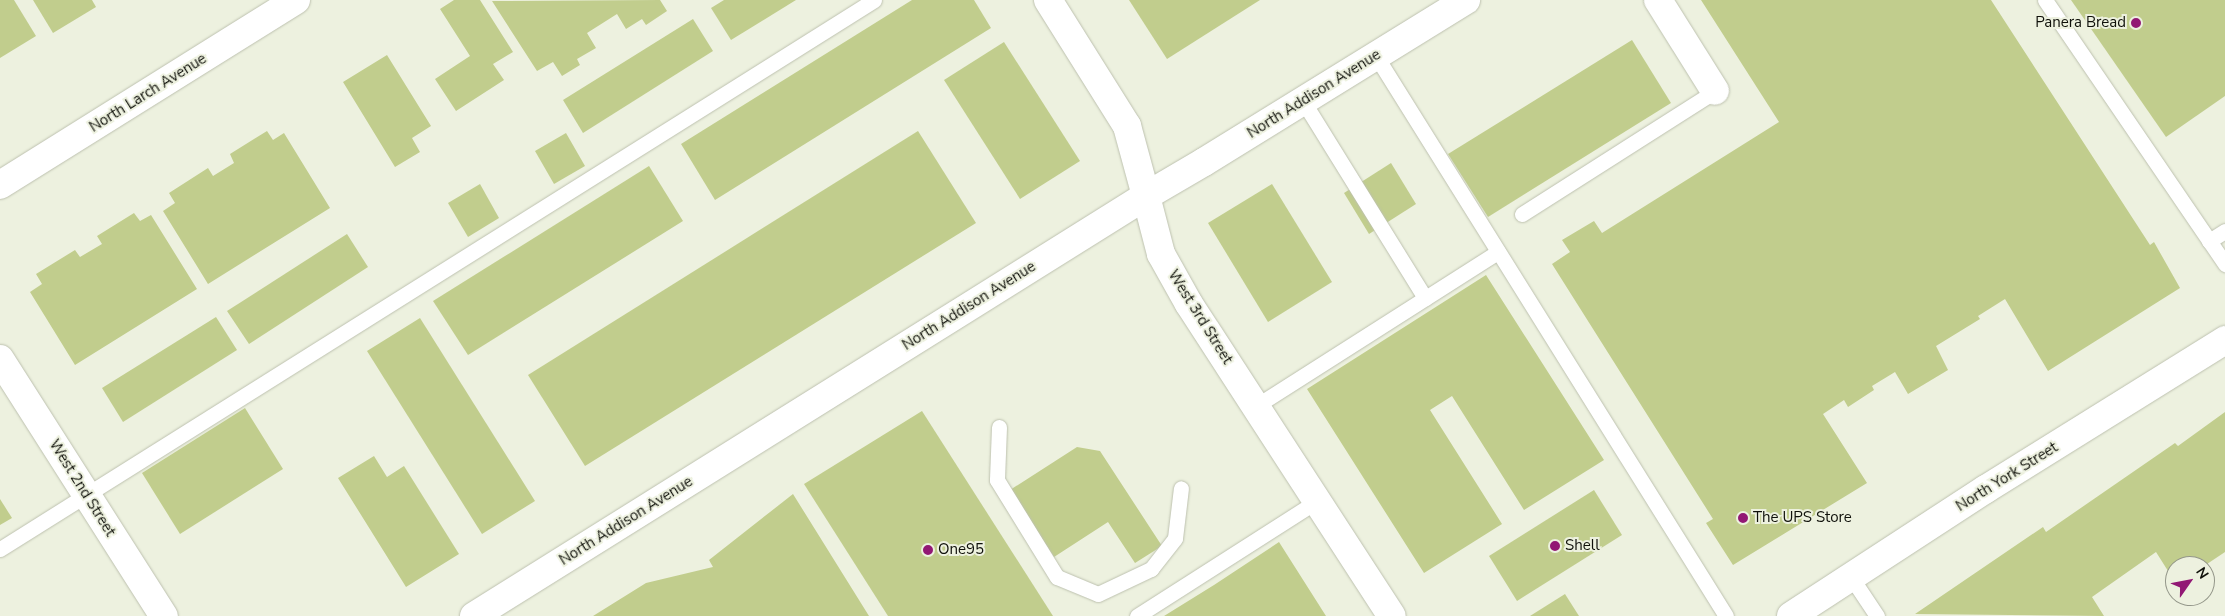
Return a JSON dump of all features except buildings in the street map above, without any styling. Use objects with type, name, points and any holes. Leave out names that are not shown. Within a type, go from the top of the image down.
[{"type":"street","name":"North Larch Avenue","points":[[0,185],[296,0]]},
{"type":"street","name":"West 3rd Street","points":[[1048,0],[1127,126],[1161,254],[1189,304],[1392,616]]},
{"type":"street","name":"North Addison Avenue","points":[[474,616],[1146,196],[1466,0]]},
{"type":"street","points":[[1658,0],[1715,91]]},
{"type":"street","name":"North York Street","points":[[1791,616],[1986,489],[2225,340]]},
{"type":"street","name":"West 2nd Street","points":[[0,359],[164,616]]},
{"type":"lane","points":[[0,549],[874,0]]},
{"type":"lane","points":[[2045,0],[2225,264]]},
{"type":"lane","points":[[1376,56],[1726,616]]},
{"type":"lane","points":[[1522,214],[1715,91]]},
{"type":"lane","points":[[1303,101],[1426,298]]},
{"type":"lane","points":[[2209,241],[2225,231]]},
{"type":"lane","points":[[1256,406],[1498,252]]},
{"type":"lane","points":[[999,427],[997,480],[1057,577],[1098,594],[1151,569],[1175,538],[1181,488]]},
{"type":"lane","points":[[1137,616],[1317,501]]},
{"type":"lane","points":[[1851,577],[1877,616]]},
{"type":"place","name":"Panera Bread","points":[[2136,23]]},
{"type":"place","name":"The UPS Store","points":[[1743,518]]},
{"type":"place","name":"Shell","points":[[1555,546]]},
{"type":"place","name":"One95","points":[[928,550]]}]
